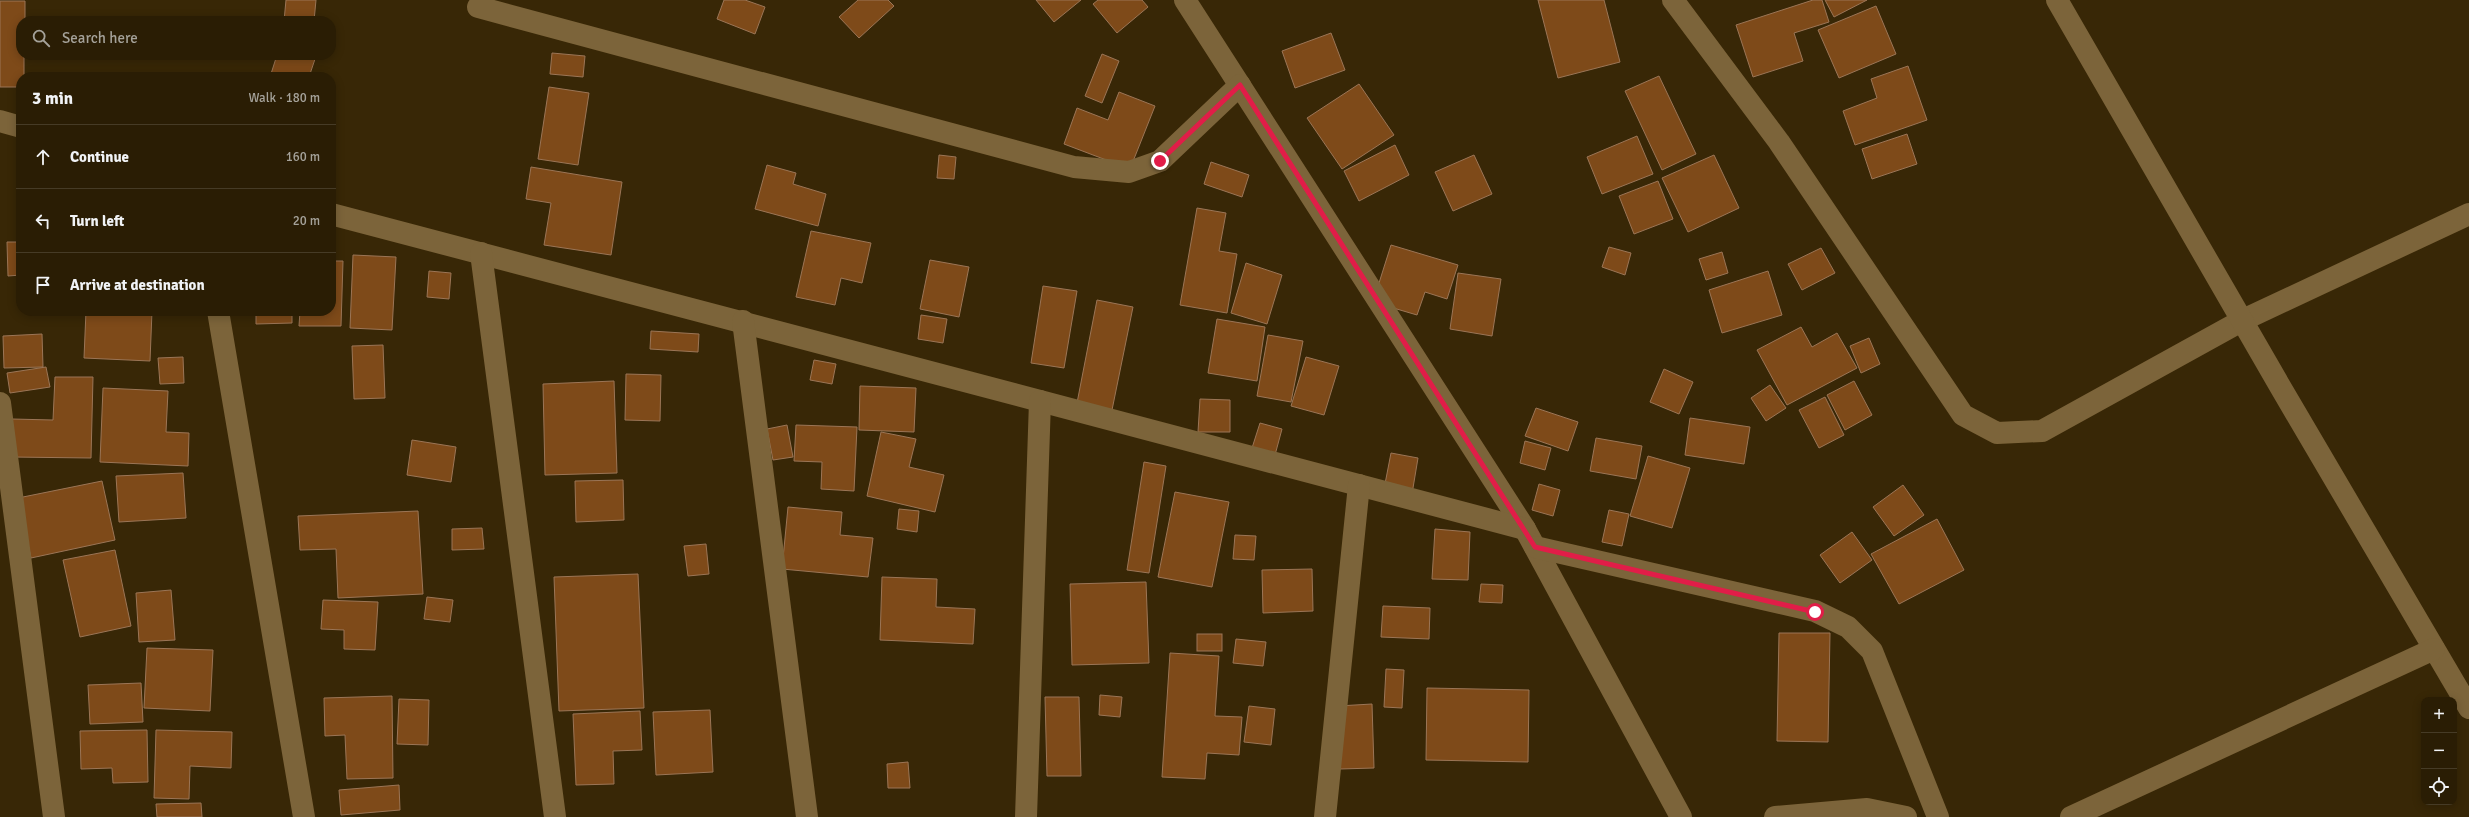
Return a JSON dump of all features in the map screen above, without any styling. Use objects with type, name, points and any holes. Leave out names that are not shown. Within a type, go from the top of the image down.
[{"type":"street","points":[[1185,0],[1530,538],[1681,817]]},
{"type":"street","points":[[1673,0],[1778,142],[1963,415],[1996,433],[2042,431],[2243,320],[2469,214]]},
{"type":"street","points":[[2057,0],[2469,708]]},
{"type":"street","points":[[478,7],[1074,166],[1129,172],[1160,161],[1240,85]]},
{"type":"street","points":[[0,121],[16,126]]},
{"type":"street","points":[[336,215],[1359,485],[1530,538],[1815,612],[1848,627],[1872,651],[1938,817]]},
{"type":"street","points":[[481,253],[554,817]]},
{"type":"street","points":[[219,316],[304,817]]},
{"type":"street","points":[[743,322],[807,817]]},
{"type":"street","points":[[1026,817],[1040,401]]},
{"type":"street","points":[[0,403],[54,817]]},
{"type":"street","points":[[1325,817],[1359,485]]},
{"type":"street","points":[[2071,817],[2434,649]]},
{"type":"street","points":[[1775,817],[1867,809],[1906,817]]},
{"type":"building","points":[[286,0],[316,0],[314,16],[284,16]]},
{"type":"building","points":[[724,0],[745,0],[765,7],[755,34],[717,19]]},
{"type":"building","points":[[858,0],[888,0],[894,6],[859,38],[839,17]]},
{"type":"building","points":[[1036,0],[1081,0],[1054,22]]},
{"type":"building","points":[[1098,0],[1142,0],[1148,7],[1117,33],[1093,4]]},
{"type":"building","points":[[1538,0],[1604,0],[1620,62],[1558,78]]},
{"type":"building","points":[[1813,0],[1822,0],[1829,22],[1794,33],[1803,61],[1753,77],[1736,25]]},
{"type":"building","points":[[1825,0],[1867,0],[1834,17]]},
{"type":"building","points":[[0,1],[25,1],[25,16],[16,16],[16,60],[24,60],[24,72],[16,72],[16,87],[0,87]]},
{"type":"building","points":[[1876,6],[1896,54],[1839,78],[1818,30]]},
{"type":"building","points":[[1331,33],[1345,70],[1295,88],[1282,51]]},
{"type":"building","points":[[552,53],[585,56],[583,77],[550,74]]},
{"type":"building","points":[[1102,54],[1119,61],[1102,103],[1085,96]]},
{"type":"building","points":[[275,60],[315,60],[311,72],[272,72]]},
{"type":"building","points":[[1908,66],[1927,120],[1855,145],[1843,111],[1877,98],[1871,79]]},
{"type":"building","points":[[1659,76],[1696,154],[1662,170],[1625,91]]},
{"type":"building","points":[[1359,84],[1394,135],[1342,169],[1307,118]]},
{"type":"building","points":[[549,87],[589,93],[578,165],[538,159]]},
{"type":"building","points":[[1119,92],[1155,106],[1130,169],[1064,144],[1077,108],[1108,120]]},
{"type":"building","points":[[1907,134],[1917,164],[1872,179],[1862,149]]},
{"type":"building","points":[[1637,136],[1653,174],[1602,194],[1587,157]]},
{"type":"building","points":[[1395,145],[1409,175],[1359,201],[1344,171]]},
{"type":"building","points":[[939,155],[956,157],[954,179],[937,178]]},
{"type":"building","points":[[1474,155],[1492,194],[1453,211],[1435,172]]},
{"type":"building","points":[[1714,155],[1739,208],[1688,232],[1662,178]]},
{"type":"building","points":[[1211,162],[1249,175],[1242,197],[1204,184]]},
{"type":"building","points":[[767,165],[796,173],[793,184],[826,194],[818,226],[755,209]]},
{"type":"building","points":[[531,167],[622,182],[611,255],[544,245],[551,203],[526,199]]},
{"type":"building","points":[[1658,181],[1673,219],[1634,234],[1619,196]]},
{"type":"building","points":[[1197,208],[1226,213],[1219,251],[1237,254],[1227,313],[1180,305]]},
{"type":"building","points":[[811,231],[871,243],[862,283],[841,278],[835,305],[796,297]]},
{"type":"building","points":[[7,242],[16,242],[16,275],[8,276]]},
{"type":"building","points":[[1391,245],[1458,265],[1447,299],[1425,292],[1417,315],[1373,302]]},
{"type":"building","points":[[1609,247],[1631,253],[1625,275],[1602,267]]},
{"type":"building","points":[[1821,248],[1835,273],[1802,290],[1788,264]]},
{"type":"building","points":[[1722,252],[1728,273],[1706,280],[1699,259]]},
{"type":"building","points":[[353,255],[396,257],[392,330],[350,328]]},
{"type":"building","points":[[930,260],[969,267],[959,317],[920,309]]},
{"type":"building","points":[[336,261],[343,261],[341,326],[299,326],[300,316],[336,316]]},
{"type":"building","points":[[1246,263],[1282,275],[1267,324],[1231,313]]},
{"type":"building","points":[[429,271],[451,273],[449,299],[427,297]]},
{"type":"building","points":[[1768,271],[1782,315],[1722,333],[1709,290]]},
{"type":"building","points":[[1458,273],[1501,279],[1492,336],[1450,329]]},
{"type":"building","points":[[1043,286],[1077,291],[1064,368],[1031,363]]},
{"type":"building","points":[[1097,300],[1133,307],[1112,410],[1077,403]]},
{"type":"building","points":[[921,315],[947,319],[943,343],[918,339]]},
{"type":"building","points":[[86,316],[152,316],[150,361],[84,358]]},
{"type":"building","points":[[256,316],[292,316],[292,323],[256,324]]},
{"type":"building","points":[[1217,319],[1265,327],[1257,381],[1208,373]]},
{"type":"building","points":[[1801,327],[1812,347],[1837,333],[1857,368],[1787,405],[1757,350]]},
{"type":"building","points":[[651,331],[699,334],[698,352],[650,349]]},
{"type":"building","points":[[42,334],[43,367],[4,368],[3,336]]},
{"type":"building","points":[[1268,335],[1303,341],[1291,402],[1257,396]]},
{"type":"building","points":[[1869,338],[1880,364],[1861,373],[1850,346]]},
{"type":"building","points":[[383,345],[385,398],[354,399],[352,346]]},
{"type":"building","points":[[183,357],[184,383],[160,384],[158,358]]},
{"type":"building","points":[[1306,357],[1339,366],[1324,415],[1291,406]]},
{"type":"building","points":[[814,360],[836,364],[832,384],[810,380]]},
{"type":"building","points":[[46,367],[50,387],[10,393],[7,373]]},
{"type":"building","points":[[1664,369],[1693,382],[1679,414],[1650,402]]},
{"type":"building","points":[[626,374],[661,375],[660,421],[625,420]]},
{"type":"building","points":[[55,377],[93,377],[91,458],[11,457],[12,419],[53,420]]},
{"type":"building","points":[[614,381],[617,473],[545,475],[543,384]]},
{"type":"building","points":[[1854,381],[1872,415],[1845,430],[1827,395]]},
{"type":"building","points":[[1770,385],[1786,408],[1766,421],[1751,398]]},
{"type":"building","points":[[860,386],[916,388],[914,432],[859,430]]},
{"type":"building","points":[[103,388],[168,391],[166,432],[189,433],[188,466],[100,462]]},
{"type":"building","points":[[1825,397],[1844,435],[1819,448],[1799,410]]},
{"type":"building","points":[[1200,399],[1230,400],[1230,432],[1198,432]]},
{"type":"building","points":[[1536,408],[1578,422],[1568,451],[1525,436]]},
{"type":"building","points":[[1690,418],[1750,427],[1744,464],[1685,455]]},
{"type":"building","points":[[1260,423],[1282,429],[1275,455],[1252,448]]},
{"type":"building","points":[[787,425],[793,457],[773,460],[767,429]]},
{"type":"building","points":[[796,425],[857,427],[854,491],[821,489],[822,462],[794,461]]},
{"type":"building","points":[[881,432],[916,439],[909,467],[944,475],[935,512],[867,496]]},
{"type":"building","points":[[1596,438],[1642,446],[1636,479],[1590,471]]},
{"type":"building","points":[[412,440],[456,447],[451,482],[407,475]]},
{"type":"building","points":[[1525,441],[1551,448],[1545,470],[1520,463]]},
{"type":"building","points":[[1391,453],[1418,458],[1412,494],[1384,489]]},
{"type":"building","points":[[1648,456],[1690,468],[1672,528],[1630,516]]},
{"type":"building","points":[[1144,462],[1166,466],[1149,573],[1127,570]]},
{"type":"building","points":[[183,473],[186,518],[119,522],[116,476]]},
{"type":"building","points":[[623,480],[624,520],[576,522],[575,481]]},
{"type":"building","points":[[102,481],[115,540],[31,558],[18,498]]},
{"type":"building","points":[[1539,484],[1560,490],[1553,516],[1532,510]]},
{"type":"building","points":[[1903,485],[1924,515],[1894,536],[1873,507]]},
{"type":"building","points":[[1175,492],[1229,502],[1212,587],[1158,577]]},
{"type":"building","points":[[788,507],[842,512],[840,535],[873,538],[868,577],[782,569]]},
{"type":"building","points":[[899,509],[919,511],[917,532],[897,529]]},
{"type":"building","points":[[1609,510],[1629,514],[1622,546],[1602,542]]},
{"type":"building","points":[[418,511],[423,594],[338,598],[336,549],[300,550],[298,516]]},
{"type":"building","points":[[1937,519],[1964,570],[1899,604],[1871,554]]},
{"type":"building","points":[[482,528],[484,549],[452,550],[452,529]]},
{"type":"building","points":[[1435,529],[1470,532],[1468,580],[1432,579]]},
{"type":"building","points":[[1852,532],[1872,560],[1840,583],[1820,555]]},
{"type":"building","points":[[1235,535],[1256,536],[1254,560],[1233,559]]},
{"type":"building","points":[[706,544],[709,574],[688,576],[684,546]]},
{"type":"building","points":[[115,550],[131,626],[80,637],[63,560]]},
{"type":"building","points":[[1312,569],[1313,611],[1263,613],[1262,570]]},
{"type":"building","points":[[638,574],[644,708],[559,711],[554,577]]},
{"type":"building","points":[[882,577],[937,579],[936,607],[975,609],[973,644],[880,640]]},
{"type":"building","points":[[1146,582],[1149,663],[1072,665],[1070,584]]},
{"type":"building","points":[[1481,584],[1503,585],[1502,603],[1479,602]]},
{"type":"building","points":[[171,590],[175,640],[139,642],[136,593]]},
{"type":"building","points":[[427,597],[453,600],[450,622],[424,619]]},
{"type":"building","points":[[323,600],[378,602],[375,650],[344,649],[344,630],[321,629]]},
{"type":"building","points":[[1383,606],[1430,608],[1429,639],[1381,637]]},
{"type":"building","points":[[1779,633],[1830,633],[1828,742],[1777,741]]},
{"type":"building","points":[[1197,634],[1222,634],[1222,651],[1197,651]]},
{"type":"building","points":[[1236,639],[1266,642],[1263,666],[1233,663]]},
{"type":"building","points":[[147,648],[213,650],[210,711],[144,708]]},
{"type":"building","points":[[1170,653],[1219,656],[1215,716],[1242,717],[1239,755],[1207,753],[1205,779],[1162,777]]},
{"type":"building","points":[[1386,669],[1404,670],[1402,708],[1384,707]]},
{"type":"building","points":[[141,683],[143,722],[90,724],[88,685]]},
{"type":"building","points":[[1427,688],[1529,690],[1528,762],[1426,760]]},
{"type":"building","points":[[1100,695],[1122,697],[1120,717],[1099,715]]},
{"type":"building","points":[[392,696],[393,778],[347,779],[345,735],[325,736],[324,698]]},
{"type":"building","points":[[1045,697],[1079,697],[1081,776],[1047,776]]},
{"type":"building","points":[[399,699],[429,700],[428,745],[397,744]]},
{"type":"building","points":[[1372,704],[1374,768],[1340,769],[1338,706]]},
{"type":"building","points":[[1249,706],[1275,709],[1271,745],[1244,742]]},
{"type":"building","points":[[710,710],[713,772],[656,775],[653,712]]},
{"type":"building","points":[[640,711],[642,750],[613,751],[614,784],[576,785],[573,714]]},
{"type":"building","points":[[147,730],[148,782],[113,783],[112,768],[81,769],[80,731]]},
{"type":"building","points":[[156,730],[232,732],[231,768],[190,766],[189,799],[154,798]]},
{"type":"building","points":[[908,762],[910,788],[888,788],[887,764]]},
{"type":"building","points":[[399,785],[400,810],[341,815],[339,790]]},
{"type":"building","points":[[201,803],[202,817],[157,817],[156,804]]},
{"type":"route","points":[[1160,161],[1240,85],[1526,529],[1535,547],[1815,612]]}]
